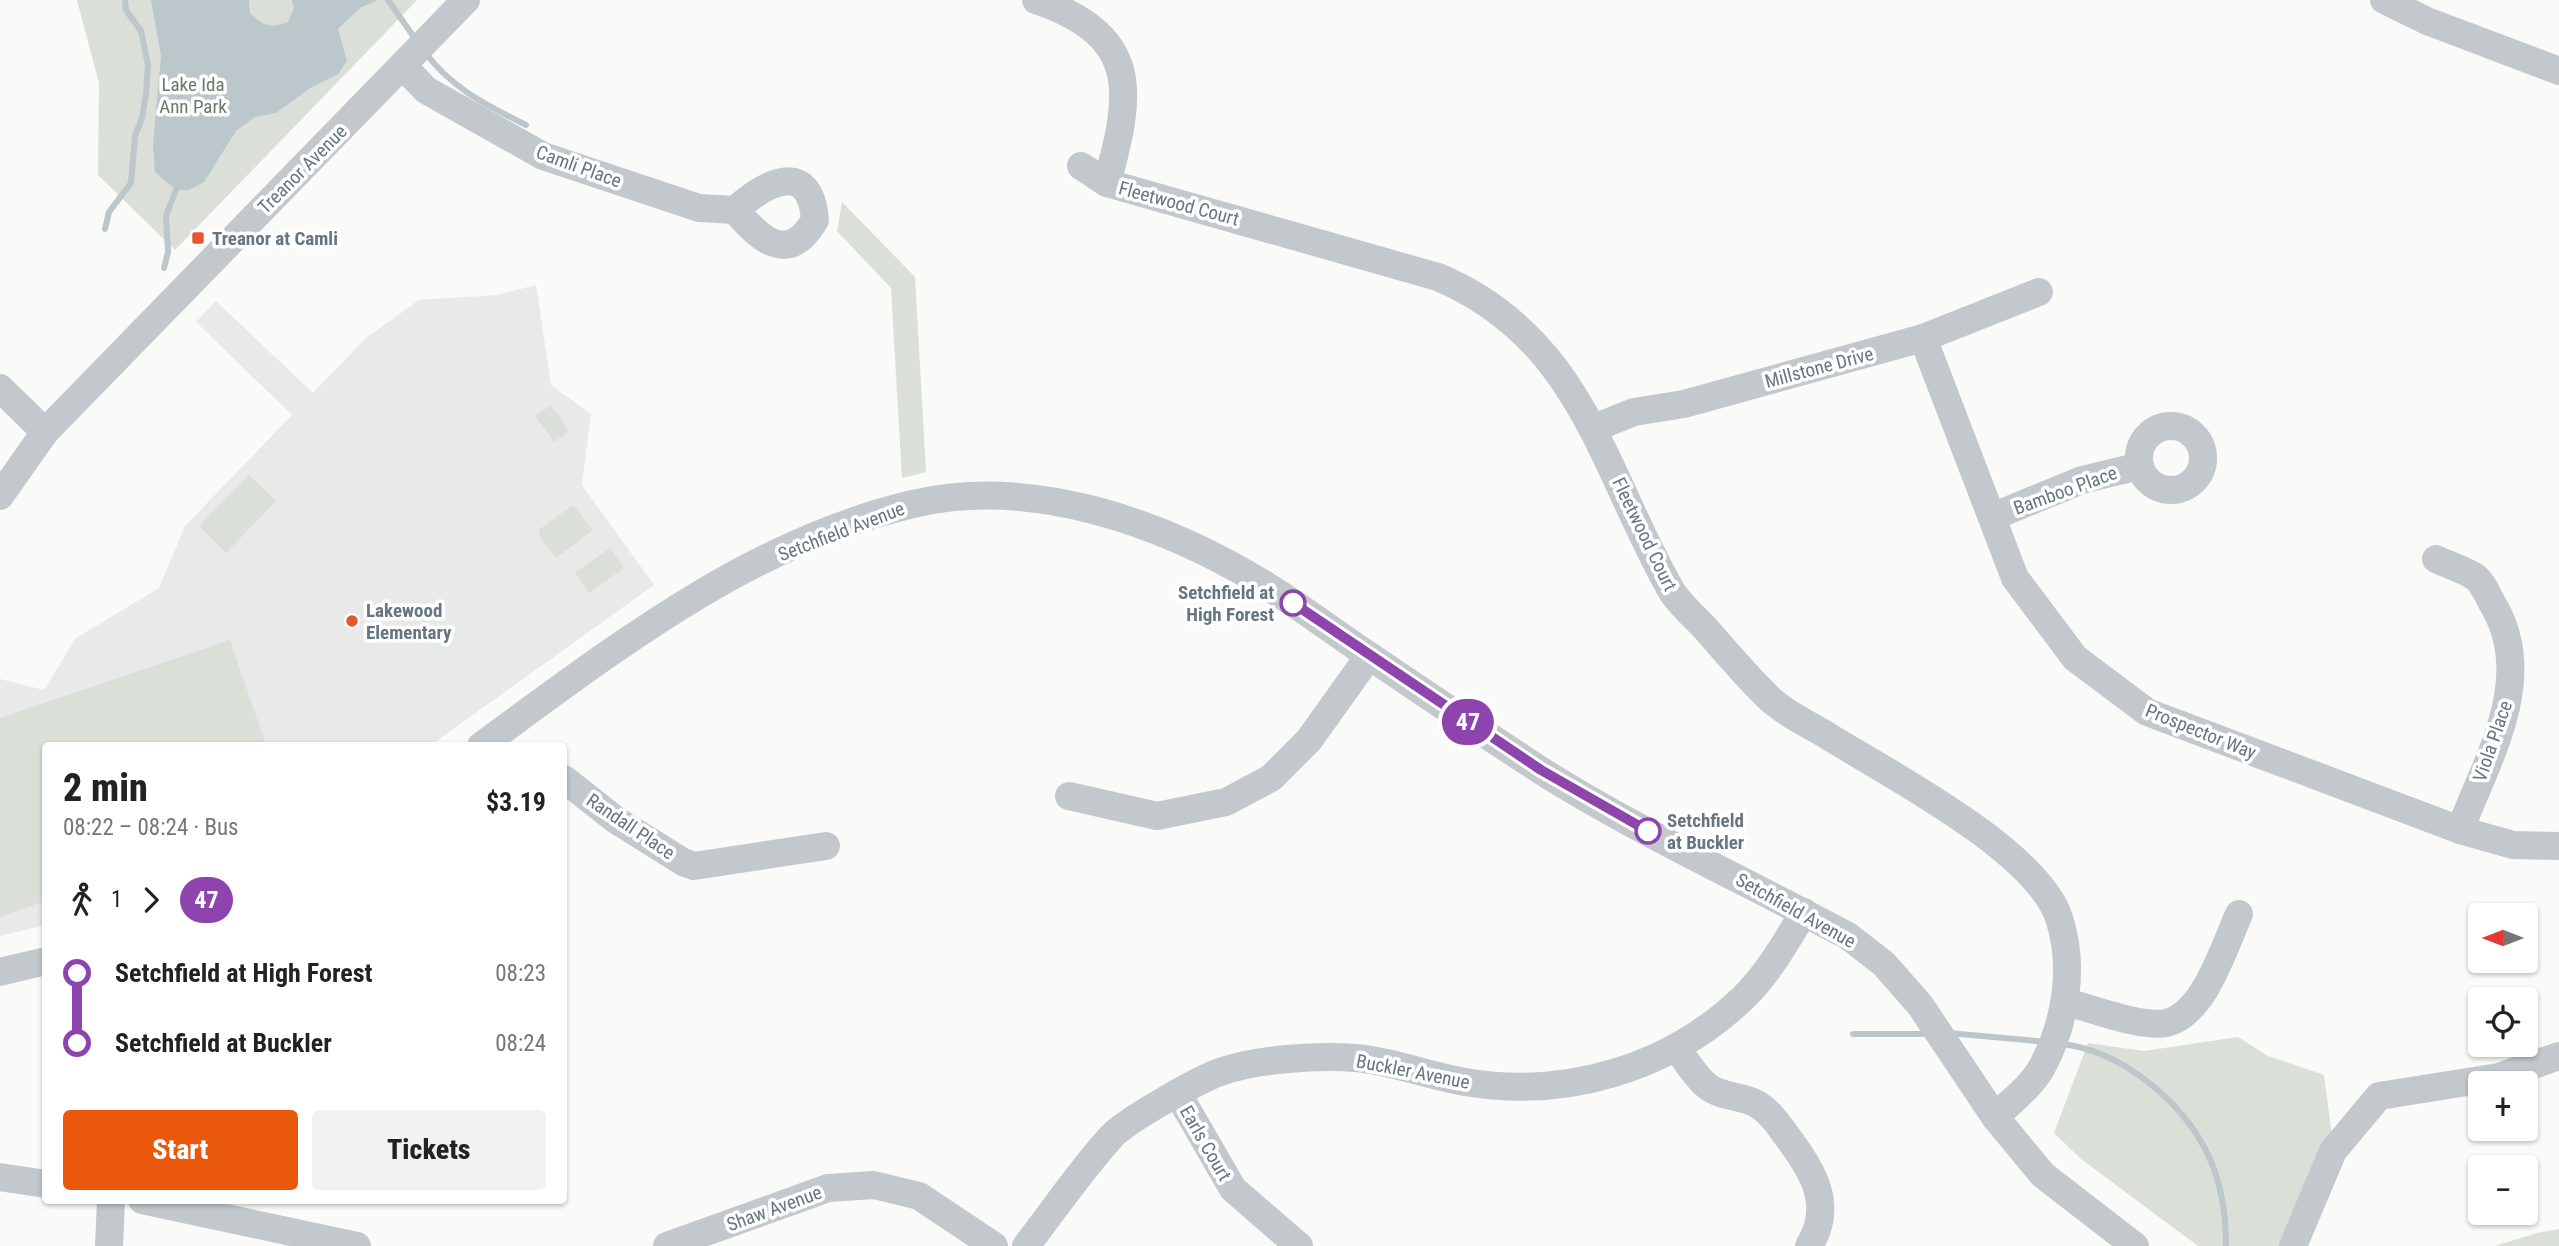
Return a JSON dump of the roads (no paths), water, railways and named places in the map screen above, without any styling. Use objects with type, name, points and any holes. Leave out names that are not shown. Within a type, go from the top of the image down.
[{"type":"street","name":"Treanor Avenue","points":[[0,496],[45,432],[466,0]]},
{"type":"street","points":[[1036,0],[1082,19],[1104,40],[1118,66],[1126,93],[1125,104],[1122,127],[1107,183]]},
{"type":"street","points":[[2384,0],[2427,21],[2559,71]]},
{"type":"street","name":"Camli Place","points":[[402,66],[426,90],[543,156],[699,208],[735,210]]},
{"type":"street","name":"Fleetwood Court","points":[[1081,166],[1107,183],[1438,277],[1461,286],[1523,334],[1557,373],[1594,428],[1672,592],[1772,701],[1974,827],[2030,874],[2058,916],[2067,962],[2066,1002],[2041,1069],[1995,1117]]},
{"type":"street","name":"Millstone Drive","points":[[1594,428],[1634,412],[1684,404],[1923,338],[2039,292]]},
{"type":"street","name":"Prospector Way","points":[[1923,338],[2015,578],[2075,658],[2147,712],[2459,830],[2514,845],[2559,846]]},
{"type":"street","points":[[0,388],[45,432]]},
{"type":"street","name":"Bamboo Place","points":[[1992,517],[2082,480],[2140,466]]},
{"type":"street","name":"Setchfield Avenue","points":[[494,742],[518,735],[680,605],[748,568],[866,517],[916,503],[999,495],[1090,509],[1150,528],[1209,554],[1261,582],[1541,770],[1604,808],[1848,936],[1903,984],[1943,1036],[1995,1117],[2043,1175],[2135,1246]]},
{"type":"street","name":"Viola Place","points":[[2436,559],[2477,578],[2497,610],[2510,642],[2513,676],[2506,712],[2459,830]]},
{"type":"street","points":[[1069,796],[1157,816],[1226,802],[1271,778],[1309,740],[1369,656]]},
{"type":"street","name":"Randall Place","points":[[567,781],[616,820],[683,862],[694,866],[826,846]]},
{"type":"street","name":"Buckler Avenue","points":[[1027,1246],[1112,1135],[1178,1094],[1220,1072],[1303,1059],[1357,1058],[1466,1083],[1536,1088],[1607,1077],[1678,1048],[1743,998],[1780,953],[1804,912]]},
{"type":"street","points":[[2066,1002],[2146,1022],[2165,1024],[2185,1016],[2197,1004],[2239,915]]},
{"type":"street","points":[[0,972],[42,962]]},
{"type":"street","points":[[1678,1048],[1707,1086],[1720,1093],[1747,1099],[1770,1114],[1808,1163],[1816,1181],[1820,1215],[1817,1233],[1809,1246]]},
{"type":"street","points":[[2293,1246],[2333,1151],[2379,1096],[2499,1077],[2559,1056]]},
{"type":"street","name":"Earls Court","points":[[1178,1094],[1233,1189],[1299,1246]]},
{"type":"street","points":[[0,1177],[42,1183]]},
{"type":"street","name":"Shaw Avenue","points":[[667,1246],[828,1188],[874,1185],[919,1196],[994,1246]]},
{"type":"street","points":[[109,1246],[111,1204]]},
{"type":"street","points":[[161,1204],[357,1246]]},
{"type":"waterway","points":[[105,229],[109,212],[131,183],[135,136],[142,118],[146,94],[148,65],[141,31],[126,10],[125,0]]},
{"type":"waterway","points":[[388,0],[416,40]]},
{"type":"waterway","points":[[424,51],[434,64],[458,85],[483,103],[526,125]]},
{"type":"waterway","points":[[164,268],[168,252],[166,216],[176,190]]},
{"type":"waterway","points":[[1949,1033],[2047,1042]]},
{"type":"waterway","points":[[1853,1034],[1928,1034]]},
{"type":"waterway","points":[[2061,1044],[2084,1048],[2128,1068],[2148,1082],[2184,1117],[2209,1157],[2217,1178],[2224,1212],[2226,1246]]},
{"type":"place","name":"Treanor at Camli","points":[[198,238]]},
{"type":"place","name":"Setchfield at High Forest","points":[[1293,603]]},
{"type":"place","name":"Lakewood Elementary","points":[[352,621]]},
{"type":"place","name":"Setchfield at Buckler","points":[[1648,831]]},
{"type":"park label","name":"Lake Ida Ann Park","points":[[193,95]]}]
